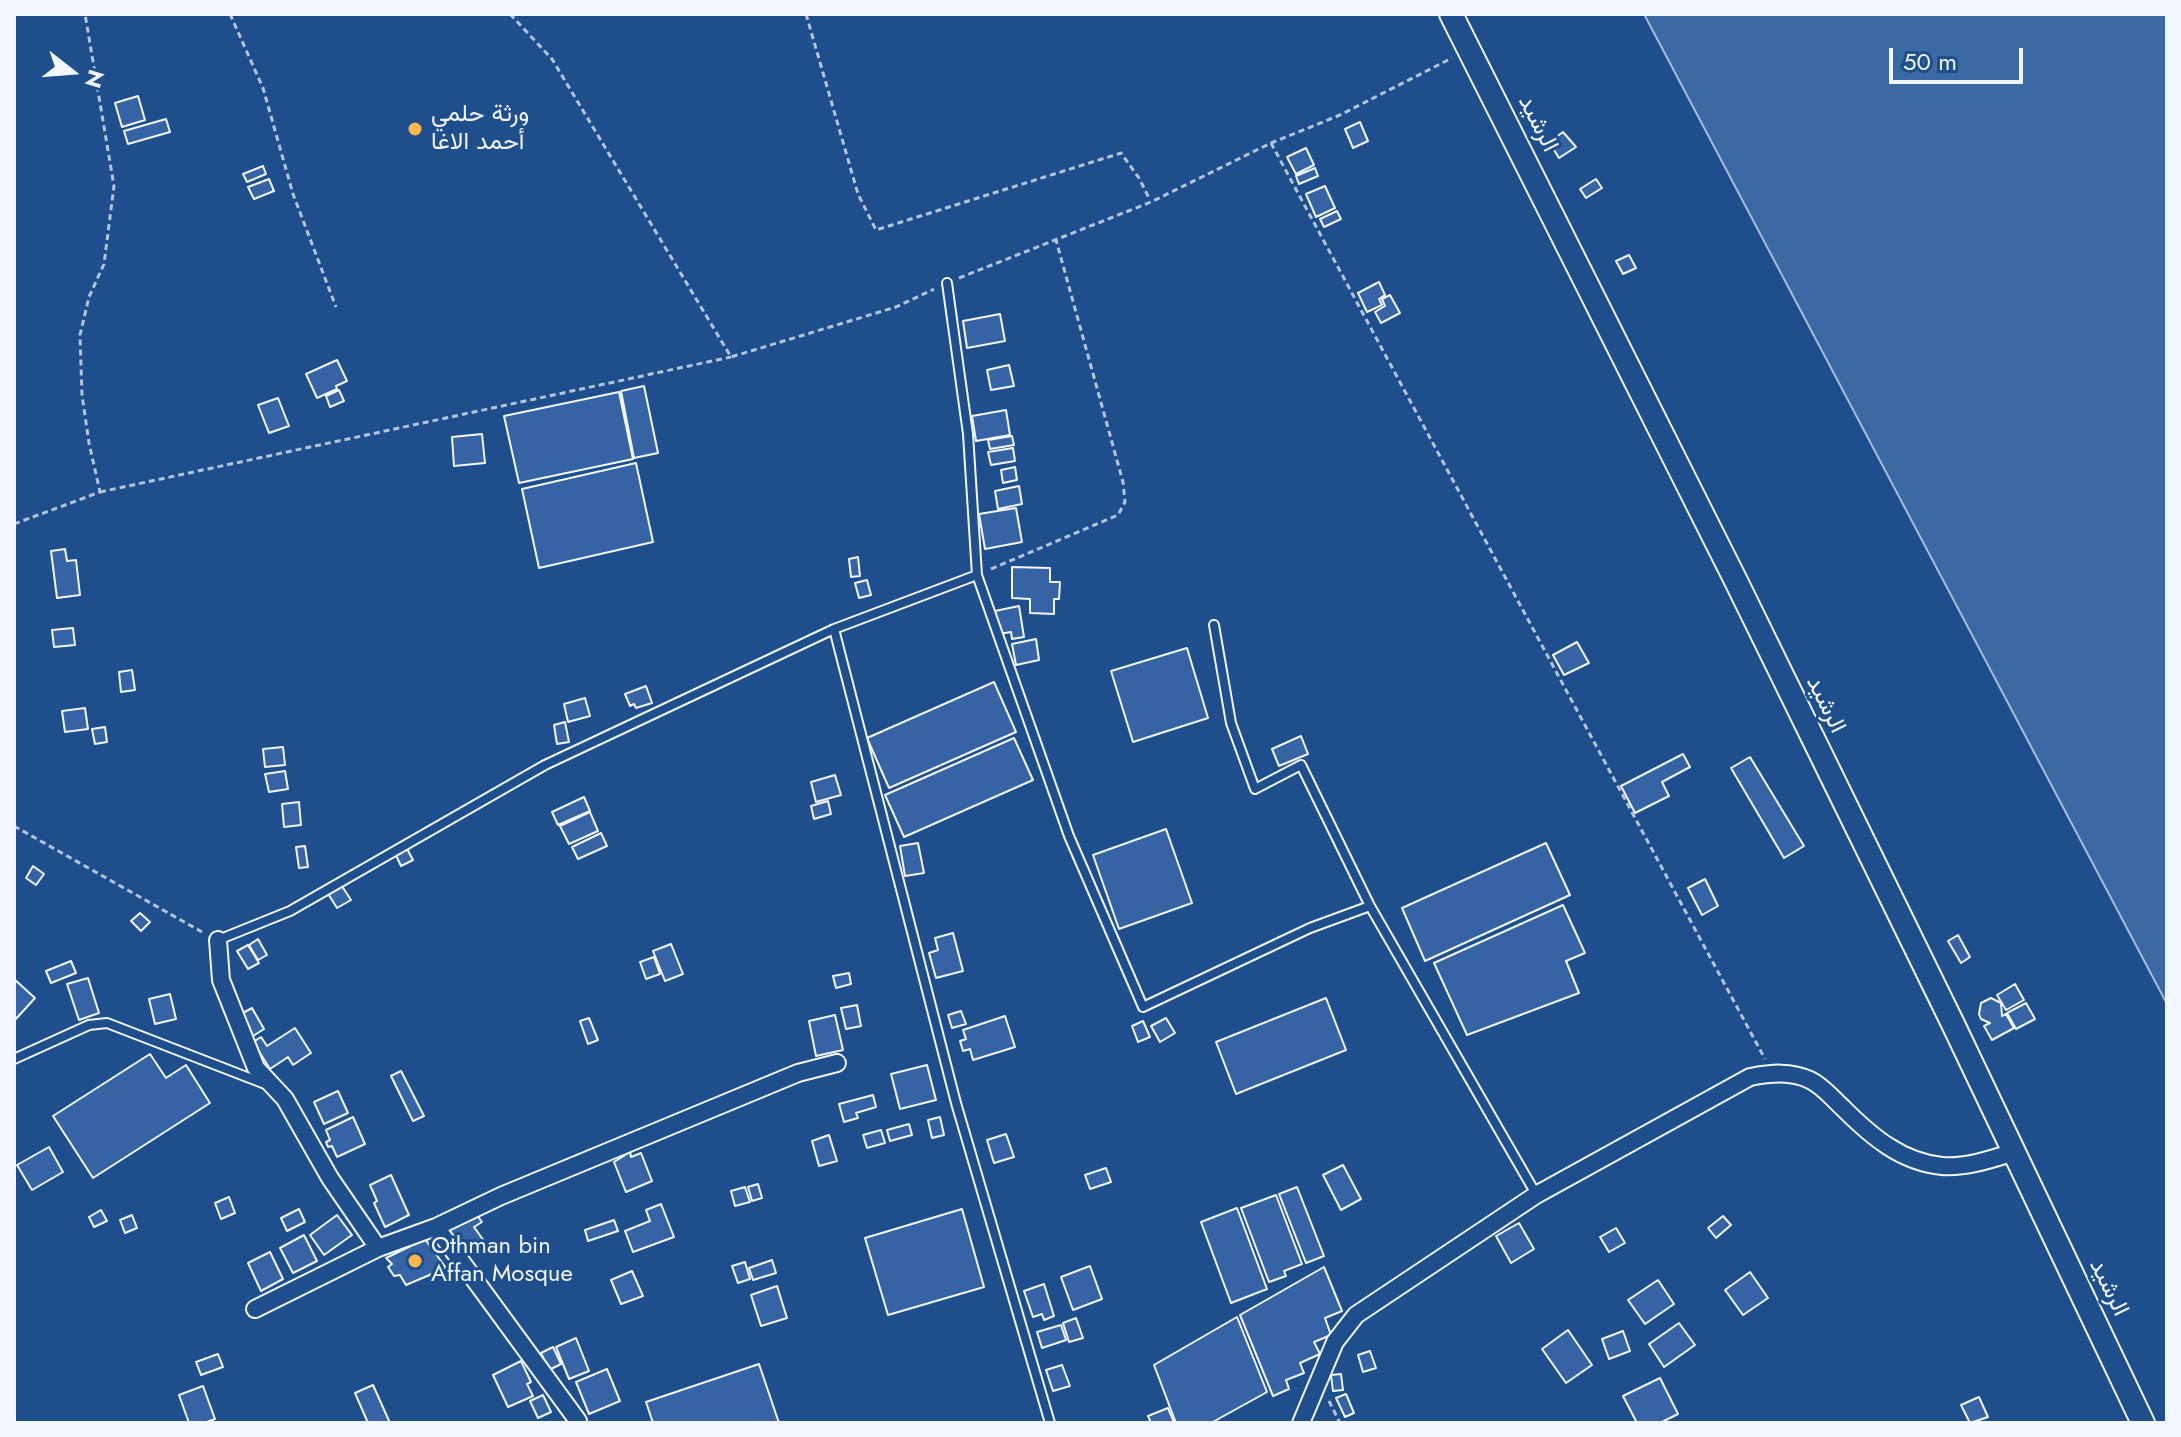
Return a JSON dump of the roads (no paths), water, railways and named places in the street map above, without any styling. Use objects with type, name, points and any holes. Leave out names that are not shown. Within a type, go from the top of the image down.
[{"type":"main road","name":"الرشيد","points":[[1451,14],[1724,555],[2143,1423]]},
{"type":"street","points":[[218,940],[221,980],[256,1068],[285,1099],[330,1178],[378,1248]]},
{"type":"street","points":[[255,1309],[378,1248],[436,1227],[501,1196],[798,1073],[837,1063]]},
{"type":"street","points":[[1301,1423],[1335,1342],[1356,1315],[1536,1195],[1750,1077],[1772,1072],[1813,1081],[1870,1134],[1898,1154],[1920,1162],[1944,1166],[1987,1161],[2014,1152]]},
{"type":"street","points":[[436,1227],[581,1422]]},
{"type":"lane","points":[[947,283],[968,434],[977,575],[1069,836],[1143,1007],[1310,928],[1370,906]]},
{"type":"lane","points":[[218,940],[290,911],[545,765],[834,629],[977,575]]},
{"type":"lane","points":[[1214,625],[1231,723],[1255,789],[1301,765],[1370,906],[1536,1195]]},
{"type":"lane","points":[[834,629],[956,1103],[1050,1423]]},
{"type":"lane","points":[[14,1059],[89,1025],[107,1023],[272,1088]]},
{"type":"water","points":[[1644,14],[2167,14],[2167,1004]]},
{"type":"place","name":"ورثة حلمي أحمد الاغا","points":[[415,129]]},
{"type":"place","name":"Othman bin Affan Mosque","points":[[415,1261]]}]
